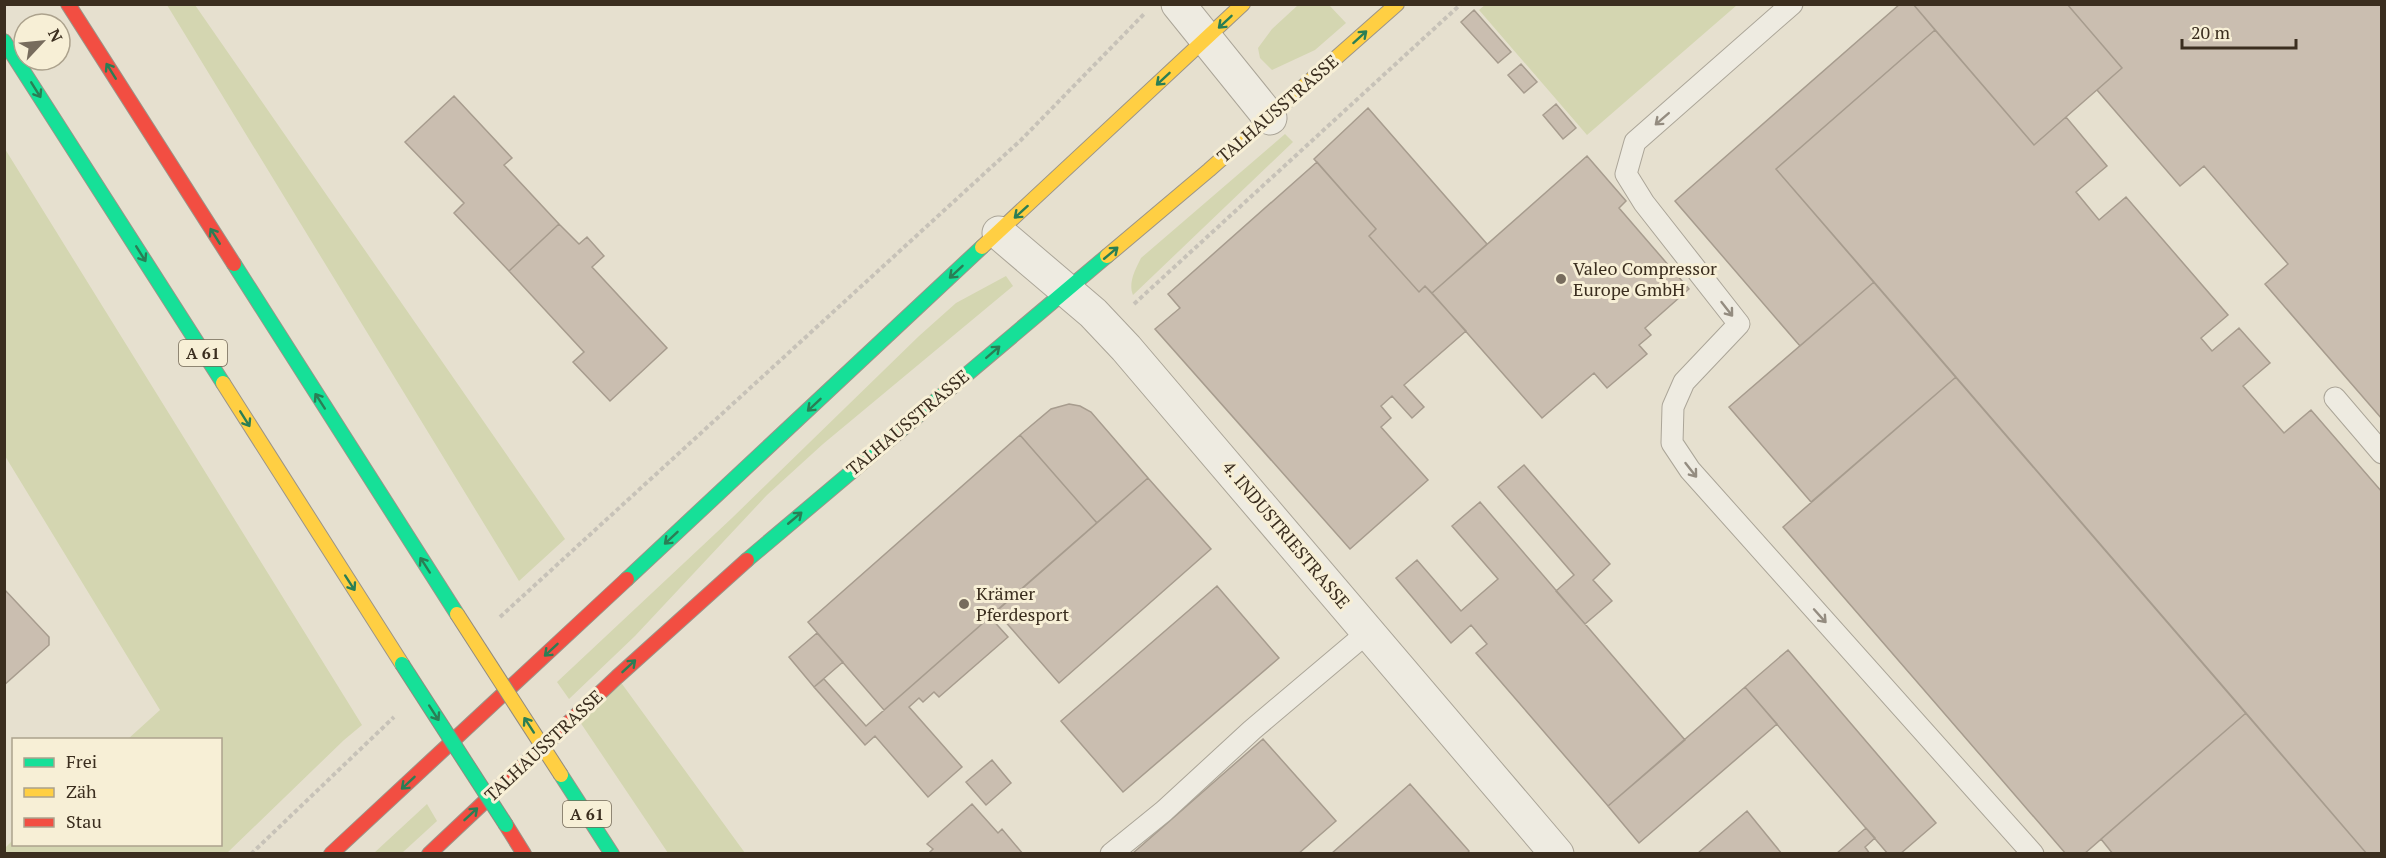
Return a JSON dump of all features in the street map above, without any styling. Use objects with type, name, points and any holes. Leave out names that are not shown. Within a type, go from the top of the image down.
[{"type":"main road","name":"A 61","points":[[68,4],[612,854]]},
{"type":"main road","points":[[331,854],[1243,4]]},
{"type":"main road","name":"TALHAUSSTRASSE","points":[[429,854],[617,676],[751,555],[1270,118],[1397,4]]},
{"type":"main road","name":"A 61","points":[[4,41],[524,854]]},
{"type":"street","points":[[1178,4],[1270,118]]},
{"type":"street","name":"4. INDUSTRIESTRASSE","points":[[999,232],[1107,328],[1557,854]]},
{"type":"lane","points":[[1792,4],[1635,142],[1626,174],[1644,203],[1739,324],[1683,382],[1673,407],[1672,443],[1690,470],[2033,854]]},
{"type":"lane","points":[[2335,398],[2382,453]]},
{"type":"lane","points":[[1112,854],[1164,811],[1252,730],[1368,632]]},
{"type":"path","points":[[1107,328],[1461,4]]},
{"type":"path","points":[[492,624],[1021,140],[1145,13]]},
{"type":"path","points":[[250,854],[397,714]]},
{"type":"green space","points":[[1486,4],[1737,5],[1587,135],[1479,10]]},
{"type":"green space","points":[[167,5],[195,5],[565,539],[519,581]]},
{"type":"green space","points":[[1298,5],[1329,5],[1346,23],[1315,50],[1272,70],[1260,58],[1258,48],[1272,29]]},
{"type":"green space","points":[[1285,134],[1293,142],[1133,295],[1132,281],[1141,258]]},
{"type":"green space","points":[[5,149],[362,725],[227,853],[5,853],[5,848],[12,841],[12,846],[222,846],[222,738],[129,738],[160,710],[5,456]]},
{"type":"green space","points":[[1006,276],[1013,286],[823,444],[767,495],[635,636],[569,699],[557,682],[732,518],[919,336],[956,303]]},
{"type":"green space","points":[[617,677],[745,853],[668,853],[576,716]]},
{"type":"green space","points":[[427,804],[437,821],[402,853],[374,853]]},
{"type":"building","points":[[1900,4],[1913,4],[1935,30],[1776,169],[1874,282],[1800,346],[1675,201]]},
{"type":"building","points":[[1913,4],[2067,4],[2122,68],[2034,145]]},
{"type":"building","points":[[2067,4],[2382,4],[2382,419],[2265,284],[2288,264],[2204,166],[2180,186],[2097,90],[2122,68]]},
{"type":"building","points":[[1474,10],[1511,52],[1498,63],[1461,22]]},
{"type":"building","points":[[1935,30],[2034,145],[2066,117],[2107,166],[2076,192],[2099,220],[2126,197],[2228,315],[2201,338],[2212,351],[2239,328],[2270,363],[2243,386],[2284,433],[2311,410],[2382,492],[2382,854],[2367,854],[1776,169]]},
{"type":"building","points":[[1521,64],[1537,82],[1524,93],[1508,75]]},
{"type":"building","points":[[454,96],[512,158],[504,165],[559,224],[509,271],[454,213],[464,203],[405,142]]},
{"type":"building","points":[[1556,104],[1576,128],[1563,139],[1543,115]]},
{"type":"building","points":[[1368,108],[1487,244],[1432,293],[1425,286],[1419,292],[1369,236],[1376,229],[1314,159]]},
{"type":"building","points":[[1587,156],[1626,201],[1619,208],[1689,289],[1645,328],[1651,335],[1639,345],[1647,354],[1607,388],[1594,373],[1542,418],[1432,293]]},
{"type":"building","points":[[1317,162],[1376,229],[1369,236],[1419,292],[1425,286],[1466,331],[1404,385],[1424,407],[1412,418],[1392,396],[1381,406],[1391,418],[1381,427],[1428,480],[1350,549],[1155,329],[1180,308],[1168,294]]},
{"type":"building","points":[[559,224],[579,244],[587,237],[604,256],[592,267],[667,348],[610,401],[573,362],[584,352],[509,271]]},
{"type":"building","points":[[1874,282],[1956,377],[1811,502],[1729,407]]},
{"type":"building","points":[[1956,377],[2246,713],[2084,854],[2066,854],[1783,527]]},
{"type":"building","points":[[1069,404],[1080,406],[1091,412],[1148,478],[1097,523],[1020,435],[1051,409]]},
{"type":"building","points":[[1020,435],[1097,523],[884,710],[808,622]]},
{"type":"building","points":[[1524,465],[1610,564],[1593,580],[1612,601],[1585,624],[1556,591],[1574,575],[1498,487]]},
{"type":"building","points":[[1148,478],[1211,549],[1059,683],[996,611]]},
{"type":"building","points":[[1480,502],[1685,740],[1608,806],[1476,653],[1487,644],[1471,625],[1451,643],[1396,578],[1417,560],[1461,611],[1498,579],[1452,526]]},
{"type":"building","points":[[1217,586],[1279,658],[1123,792],[1061,721]]},
{"type":"building","points":[[4,589],[49,637],[49,645],[4,685]]},
{"type":"building","points":[[990,617],[1008,637],[939,697],[934,692],[923,702],[919,698],[909,707],[962,767],[928,797],[875,736],[865,745],[814,687],[824,679],[866,726]]},
{"type":"building","points":[[817,633],[843,662],[814,687],[789,657]]},
{"type":"building","points":[[1788,650],[1936,823],[1900,854],[1888,854],[1745,687]]},
{"type":"building","points":[[1745,687],[1777,724],[1639,843],[1608,806]]},
{"type":"building","points":[[2246,713],[2367,854],[2113,854],[2101,839]]},
{"type":"building","points":[[1263,739],[1336,821],[1298,854],[1132,854]]},
{"type":"building","points":[[992,760],[1011,783],[986,805],[966,782]]},
{"type":"building","points":[[1410,784],[1469,851],[1467,854],[1331,854]]},
{"type":"building","points":[[972,804],[998,833],[1002,829],[1023,854],[928,854],[933,849],[927,844]]},
{"type":"building","points":[[1747,811],[1782,854],[1697,854]]},
{"type":"building","points":[[1866,828],[1875,838],[1865,847],[1870,854],[1836,854]]},
{"type":"traffic: fast","points":[[4,41],[223,383]]},
{"type":"traffic: fast","points":[[627,579],[982,247]]},
{"type":"traffic: fast","points":[[747,560],[1107,256]]},
{"type":"traffic: fast","points":[[234,264],[457,614]]},
{"type":"traffic: fast","points":[[402,664],[506,825]]},
{"type":"traffic: fast","points":[[561,775],[612,854]]},
{"type":"traffic: slow","points":[[982,247],[1243,4]]},
{"type":"traffic: slow","points":[[1107,256],[1209,170],[1397,4]]},
{"type":"traffic: slow","points":[[223,383],[402,664]]},
{"type":"traffic: slow","points":[[457,614],[561,775]]},
{"type":"traffic: jam","points":[[68,4],[234,264]]},
{"type":"traffic: jam","points":[[429,854],[617,677],[747,560]]},
{"type":"traffic: jam","points":[[331,854],[627,579]]},
{"type":"traffic: jam","points":[[506,825],[524,854]]},
{"type":"place","name":"Valeo Compressor Europe GmbH","points":[[1561,279]]},
{"type":"place","name":"Krämer Pferdesport","points":[[964,604]]}]
